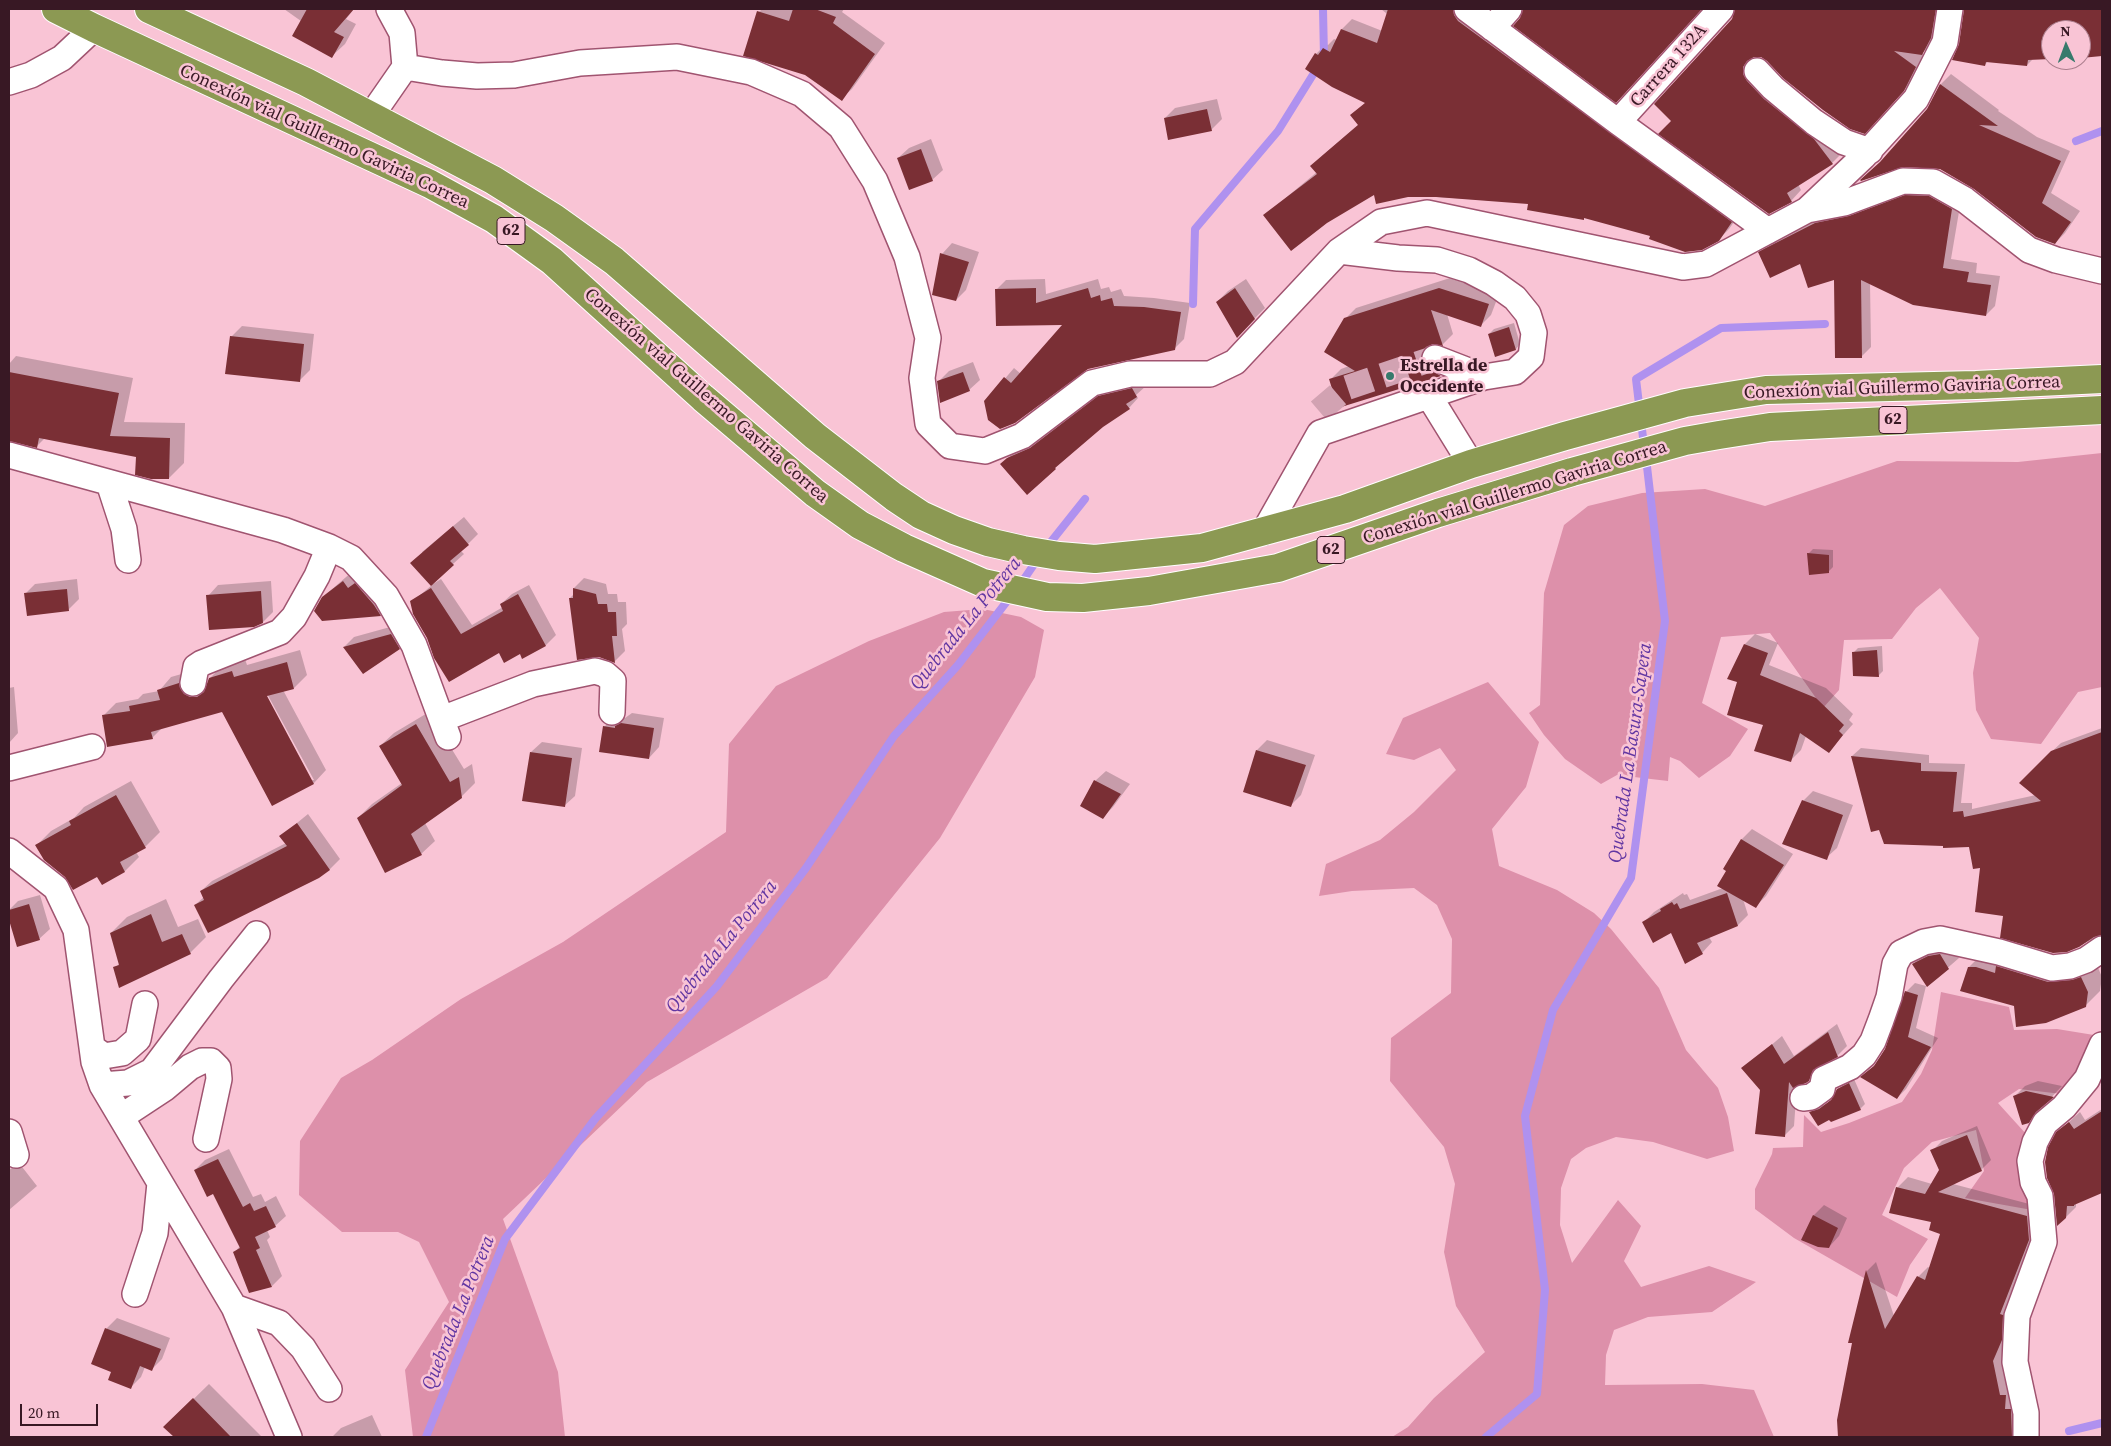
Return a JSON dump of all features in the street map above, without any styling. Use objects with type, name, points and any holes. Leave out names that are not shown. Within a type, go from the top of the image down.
[{"type":"highway","name":"Conexión vial Guillermo Gaviria Correa","points":[[56,9],[430,184],[494,219],[552,261],[703,398],[815,493],[860,525],[904,548],[983,582],[1047,597],[1083,598],[1150,591],[1278,568],[1438,513],[1572,472],[1685,441],[1770,426],[2102,410]]},
{"type":"highway","name":"Conexión vial Guillermo Gaviria Correa","points":[[149,9],[306,82],[493,180],[554,218],[614,261],[815,436],[894,497],[921,515],[988,542],[1023,550],[1095,559],[1202,548],[1345,510],[1471,464],[1565,436],[1686,403],[1766,390],[1976,385],[2102,379]]},
{"type":"street","points":[[372,116],[405,67],[402,33],[389,9]]},
{"type":"street","points":[[1467,9],[1768,231]]},
{"type":"street","points":[[1492,28],[1509,9]]},
{"type":"street","points":[[405,67],[451,74],[477,76],[505,75],[580,63],[677,57],[752,72],[802,94],[841,128],[875,181],[904,249],[928,338],[922,378],[928,424],[950,446],[985,450],[1022,436],[1092,383],[1130,374],[1210,374],[1235,362],[1340,251],[1381,222],[1427,213],[1683,266],[1706,264],[1807,210],[1870,151],[1916,99],[1945,42],[1950,9]]},
{"type":"street","name":"Carrera 132A","points":[[1618,122],[1721,10]]},
{"type":"street","points":[[9,82],[31,75],[62,58],[94,28]]},
{"type":"street","points":[[1757,71],[1773,88],[1814,122],[1844,142],[1870,151]]},
{"type":"street","points":[[1807,210],[1844,203],[1902,181],[1933,182],[1965,200],[2029,250],[2056,260],[2102,271]]},
{"type":"street","points":[[1264,532],[1320,422],[1429,396],[1484,377],[1515,372],[1530,357],[1534,333],[1528,314],[1515,298],[1494,283],[1469,270],[1437,260],[1398,258],[1340,251]]},
{"type":"street","points":[[1435,358],[1484,377]]},
{"type":"street","points":[[1429,396],[1471,464]]},
{"type":"street","points":[[9,455],[283,530],[330,547],[351,558],[386,596],[414,645],[445,728],[533,684],[595,671],[605,674],[613,681],[612,712]]},
{"type":"street","points":[[109,483],[124,529],[128,560]]},
{"type":"street","points":[[193,683],[196,668],[202,664],[280,632],[294,617],[317,576],[330,547]]},
{"type":"street","points":[[9,768],[92,747]]},
{"type":"street","points":[[9,851],[56,888],[76,930],[94,1062],[102,1085],[234,1307],[289,1437]]},
{"type":"street","points":[[102,1085],[128,1083],[152,1071],[257,934]]},
{"type":"street","points":[[1803,1098],[1811,1097],[1822,1089],[1824,1079],[1850,1067],[1864,1055],[1873,1041],[1886,1005],[1894,964],[1901,953],[1909,949],[1924,942],[1940,939],[1999,952],[2052,968],[2070,966],[2086,960],[2102,949]]},
{"type":"street","points":[[93,1048],[104,1056],[122,1053],[138,1039],[145,1004]]},
{"type":"street","points":[[2026,1437],[2026,1413],[2015,1362],[2017,1316],[2044,1242],[2040,1215],[2040,1196],[2033,1182],[2030,1161],[2035,1142],[2045,1122],[2064,1107],[2087,1079],[2102,1045]]},
{"type":"street","points":[[121,1117],[158,1094],[190,1067],[202,1061],[211,1062],[218,1068],[218,1079],[206,1139]]},
{"type":"street","points":[[135,1294],[155,1233],[160,1183]]},
{"type":"street","points":[[234,1307],[280,1322],[303,1348],[330,1389]]},
{"type":"shaded area","points":[[2102,453],[2102,687],[2078,692],[2041,744],[1991,739],[1976,710],[1973,673],[1979,638],[1940,588],[1916,608],[1892,639],[1844,640],[1839,690],[1823,708],[1770,633],[1721,637],[1702,703],[1748,729],[1730,756],[1699,778],[1680,761],[1670,757],[1668,781],[1617,775],[1601,784],[1565,759],[1544,735],[1529,713],[1540,705],[1544,593],[1564,525],[1588,506],[1642,493],[1705,489],[1765,506],[1897,461],[2018,462]]},
{"type":"shaded area","points":[[983,609],[1021,617],[1044,630],[1035,677],[940,838],[827,978],[647,1082],[503,1219],[558,1372],[565,1437],[413,1437],[405,1370],[449,1302],[419,1242],[398,1232],[342,1232],[299,1195],[300,1141],[341,1078],[372,1060],[461,999],[563,942],[726,832],[729,744],[776,686],[869,641],[944,612]]},
{"type":"shaded area","points":[[1488,682],[1539,742],[1526,787],[1492,829],[1499,866],[1557,890],[1594,913],[1611,929],[1659,988],[1686,1050],[1718,1088],[1728,1117],[1734,1151],[1707,1159],[1653,1142],[1616,1137],[1586,1148],[1571,1159],[1561,1188],[1560,1225],[1572,1263],[1618,1200],[1641,1226],[1624,1261],[1641,1287],[1709,1266],[1756,1282],[1712,1312],[1648,1317],[1614,1330],[1606,1355],[1605,1385],[1702,1384],[1754,1390],[1774,1437],[1392,1437],[1408,1427],[1434,1398],[1485,1352],[1456,1306],[1444,1252],[1455,1184],[1444,1147],[1390,1081],[1391,1038],[1451,993],[1452,939],[1437,905],[1414,888],[1352,891],[1319,896],[1326,864],[1380,840],[1414,812],[1456,770],[1440,748],[1414,760],[1386,754],[1403,718]]},
{"type":"shaded area","points":[[1941,992],[2009,1007],[2014,1030],[2057,1029],[2100,1036],[2062,1094],[2019,1089],[1998,1103],[2027,1135],[2032,1210],[1965,1198],[1984,1171],[1976,1130],[1932,1142],[1904,1168],[1882,1215],[1928,1239],[1910,1265],[1897,1297],[1794,1238],[1755,1209],[1755,1189],[1773,1148],[1803,1147],[1804,1115],[1821,1132],[1902,1102],[1921,1074],[1932,1050]]},
{"type":"building","points":[[307,9],[354,9],[334,32],[344,37],[332,58],[292,36]]},
{"type":"building","points":[[793,9],[815,9],[836,17],[833,23],[875,54],[842,101],[805,75],[743,56],[757,11],[789,21]]},
{"type":"building","points":[[1388,9],[1453,9],[1458,21],[1732,222],[1719,241],[1702,250],[1685,252],[1649,239],[1650,236],[1584,218],[1584,220],[1527,210],[1528,204],[1436,197],[1408,197],[1376,204],[1374,195],[1327,223],[1291,251],[1263,215],[1317,174],[1310,166],[1358,125],[1350,115],[1365,103],[1332,87],[1305,69],[1315,53],[1318,55],[1323,48],[1330,52],[1341,29],[1377,43]]},
{"type":"building","points":[[1523,9],[1702,9],[1616,103],[1513,26],[1520,18]]},
{"type":"building","points":[[1735,9],[1936,9],[1931,38],[1922,55],[1894,51],[1916,67],[1904,91],[1865,134],[1850,129],[1823,110],[1783,78],[1761,57],[1754,57],[1747,61],[1743,67],[1743,74],[1747,81],[1764,99],[1814,139],[1833,164],[1787,193],[1792,202],[1769,214],[1658,134],[1671,121],[1654,104],[1732,19]]},
{"type":"building","points":[[1964,9],[2102,9],[2102,56],[2091,57],[2091,20],[2041,20],[2041,59],[2028,60],[2027,66],[1986,62],[1985,66],[1952,60],[1959,44]]},
{"type":"building","points":[[1940,84],[1998,126],[1979,125],[2061,161],[2042,203],[2071,222],[2055,244],[2036,237],[1974,189],[1940,169],[1903,167],[1860,180],[1880,162],[1927,109]]},
{"type":"building","points":[[1207,109],[1212,131],[1168,140],[1164,118]]},
{"type":"building","points":[[921,149],[933,181],[909,190],[897,158]]},
{"type":"building","points":[[1905,195],[1929,196],[1952,209],[1943,268],[1969,272],[1967,282],[1991,285],[1986,316],[1913,305],[1861,280],[1862,358],[1835,358],[1834,280],[1808,288],[1800,264],[1770,278],[1758,252],[1815,223],[1849,216]]},
{"type":"building","points":[[940,253],[969,262],[956,301],[932,295]]},
{"type":"building","points":[[1036,288],[1036,303],[1088,288],[1091,298],[1100,295],[1101,301],[1112,298],[1114,306],[1144,307],[1181,312],[1175,350],[1088,369],[1015,423],[1000,429],[988,420],[984,401],[1004,377],[1011,383],[1062,325],[996,326],[995,289]]},
{"type":"building","points":[[1235,288],[1255,319],[1237,338],[1216,302]]},
{"type":"building","points":[[1439,288],[1489,304],[1481,327],[1431,310],[1443,346],[1433,344],[1426,347],[1422,352],[1421,360],[1424,367],[1441,376],[1338,408],[1329,379],[1355,371],[1324,352],[1344,318]]},
{"type":"building","points":[[1509,327],[1516,350],[1495,357],[1488,334]]},
{"type":"building","points":[[230,336],[304,344],[300,382],[225,374]]},
{"type":"building","points":[[9,372],[119,393],[110,436],[170,438],[169,479],[151,479],[135,475],[136,457],[39,438],[37,448],[9,441]]},
{"type":"building","points":[[963,372],[970,391],[940,403],[937,381]]},
{"type":"building","points":[[1132,388],[1137,397],[1126,404],[1130,409],[1103,427],[1027,495],[1000,464],[1007,458],[1030,448],[1098,396]]},
{"type":"building","points":[[453,526],[469,545],[450,561],[454,565],[431,586],[410,563]]},
{"type":"building","points":[[1807,553],[1829,555],[1829,573],[1809,575]]},
{"type":"building","points":[[343,581],[348,588],[355,583],[381,616],[322,621],[314,611],[322,597]]},
{"type":"building","points":[[431,588],[461,634],[503,611],[500,604],[518,594],[546,646],[522,659],[520,654],[504,663],[499,653],[449,682],[434,658],[427,638],[413,614],[410,601]]},
{"type":"building","points":[[573,588],[596,594],[598,604],[607,604],[608,612],[616,612],[617,636],[612,636],[615,663],[599,657],[577,660],[569,598],[573,598]]},
{"type":"building","points":[[67,589],[69,611],[27,616],[24,593]]},
{"type":"building","points":[[261,591],[263,623],[254,627],[209,630],[206,595]]},
{"type":"building","points":[[391,634],[400,649],[363,674],[343,647]]},
{"type":"building","points":[[1744,644],[1768,653],[1760,675],[1816,698],[1844,725],[1839,731],[1843,735],[1829,753],[1800,733],[1791,762],[1754,751],[1763,725],[1727,715],[1737,682],[1727,679]]},
{"type":"building","points":[[1877,650],[1879,677],[1853,676],[1852,652]]},
{"type":"building","points":[[287,662],[294,689],[267,696],[314,784],[272,806],[222,712],[151,732],[153,739],[107,747],[102,715],[130,711],[129,706],[160,700],[157,690],[179,683],[184,694],[190,697],[197,697],[204,692],[209,678],[232,671],[234,677]]},
{"type":"building","points":[[621,723],[654,728],[649,759],[599,752],[603,726],[615,728],[615,726]]},
{"type":"building","points":[[416,724],[450,782],[459,777],[462,798],[411,834],[422,855],[385,873],[357,818],[402,785],[379,746]]},
{"type":"building","points":[[2102,732],[2102,935],[2094,937],[2067,952],[2053,953],[2000,938],[2003,916],[1975,912],[1980,868],[1973,869],[1969,847],[1943,848],[1943,846],[1884,844],[1879,830],[1871,832],[1851,756],[1921,763],[1921,771],[1957,772],[1953,812],[1963,811],[1964,817],[2041,801],[2019,783],[2051,751]]},
{"type":"building","points":[[1256,750],[1306,765],[1291,807],[1243,792]]},
{"type":"building","points":[[530,752],[572,758],[565,807],[522,801]]},
{"type":"building","points":[[1094,780],[1121,794],[1103,819],[1080,806]]},
{"type":"building","points":[[116,795],[146,848],[120,862],[125,872],[102,885],[97,877],[73,890],[65,877],[44,860],[35,845],[71,825],[69,821]]},
{"type":"building","points":[[1802,800],[1843,815],[1827,860],[1782,844]]},
{"type":"building","points":[[297,823],[330,870],[319,878],[208,933],[194,905],[204,900],[200,891],[287,846],[279,836]]},
{"type":"building","points":[[1741,839],[1784,865],[1756,908],[1717,886],[1726,871],[1723,869]]},
{"type":"building","points":[[1727,893],[1738,926],[1697,943],[1703,954],[1685,964],[1671,933],[1653,943],[1642,922],[1672,902],[1674,905],[1677,903],[1680,909]]},
{"type":"building","points":[[29,904],[40,940],[17,947],[9,920],[9,910]]},
{"type":"building","points":[[151,914],[162,942],[182,934],[191,954],[119,988],[113,967],[119,965],[110,933]]},
{"type":"building","points":[[1940,954],[1949,969],[1927,987],[1912,964],[1928,956]]},
{"type":"building","points":[[1996,966],[2048,982],[2072,980],[2081,977],[2088,992],[2086,1007],[2046,1023],[2016,1027],[2014,1006],[1960,991],[1968,967],[1976,967],[1995,973]]},
{"type":"building","points":[[1905,991],[1918,995],[1908,1037],[1931,1047],[1897,1099],[1860,1077],[1874,1066],[1885,1049]]},
{"type":"building","points":[[1828,1032],[1838,1057],[1813,1070],[1809,1081],[1806,1083],[1793,1088],[1789,1082],[1785,1137],[1755,1134],[1760,1090],[1741,1068],[1772,1044],[1784,1064]]},
{"type":"building","points":[[1849,1083],[1861,1110],[1831,1122],[1829,1120],[1818,1126],[1809,1112],[1819,1109],[1831,1100],[1837,1089]]},
{"type":"building","points":[[2026,1091],[2054,1097],[2036,1112],[2029,1123],[2022,1125],[2013,1096]]},
{"type":"building","points":[[2102,1111],[2102,1193],[2074,1206],[2067,1206],[2066,1218],[2057,1226],[2054,1194],[2047,1178],[2045,1162],[2048,1147],[2056,1132],[2069,1122],[2074,1129]]},
{"type":"building","points":[[1967,1135],[1982,1171],[1938,1192],[2027,1216],[2029,1240],[2000,1314],[2003,1315],[2002,1340],[1993,1361],[2000,1395],[2006,1395],[2005,1409],[2011,1409],[2012,1437],[1838,1437],[1837,1420],[1852,1343],[1848,1343],[1866,1270],[1885,1329],[1917,1276],[1925,1280],[1940,1234],[1929,1230],[1931,1222],[1889,1213],[1896,1187],[1925,1194],[1939,1170],[1930,1150]]},
{"type":"building","points":[[218,1159],[243,1207],[250,1203],[254,1211],[266,1206],[276,1227],[255,1237],[260,1248],[256,1250],[272,1287],[249,1293],[233,1252],[240,1248],[213,1194],[207,1197],[194,1170]]},
{"type":"building","points":[[1813,1215],[1838,1228],[1829,1248],[1818,1247],[1801,1240]]},
{"type":"building","points":[[105,1328],[161,1349],[152,1371],[140,1366],[131,1389],[108,1380],[111,1372],[91,1364]]},
{"type":"building","points":[[193,1398],[231,1437],[174,1437],[163,1427]]},
{"type":"waterway","points":[[1193,304],[1195,229],[1278,131],[1324,57],[1323,9]]},
{"type":"waterway","name":"Quebrada La Basura-Sapera","points":[[2076,141],[2102,131]]},
{"type":"waterway","name":"Quebrada La Basura-Sapera","points":[[1644,446],[1636,379],[1721,328],[1825,324]]},
{"type":"waterway","name":"Quebrada La Basura-Sapera","points":[[1486,1437],[1537,1394],[1545,1290],[1525,1116],[1553,1010],[1631,878],[1665,621],[1646,458]]},
{"type":"waterway","name":"Quebrada La Potrera","points":[[1046,548],[1085,499]]},
{"type":"waterway","name":"Quebrada La Potrera","points":[[1020,585],[1039,557]]},
{"type":"waterway","name":"Quebrada La Potrera","points":[[426,1437],[505,1239],[595,1119],[717,986],[806,868],[894,736],[958,665],[1011,596]]},
{"type":"waterway","points":[[2069,1431],[2102,1423]]},
{"type":"tunnel","points":[[1319,411],[1346,388],[1435,358]]},
{"type":"place","name":"Estrella de Occidente","points":[[1390,376]]}]
